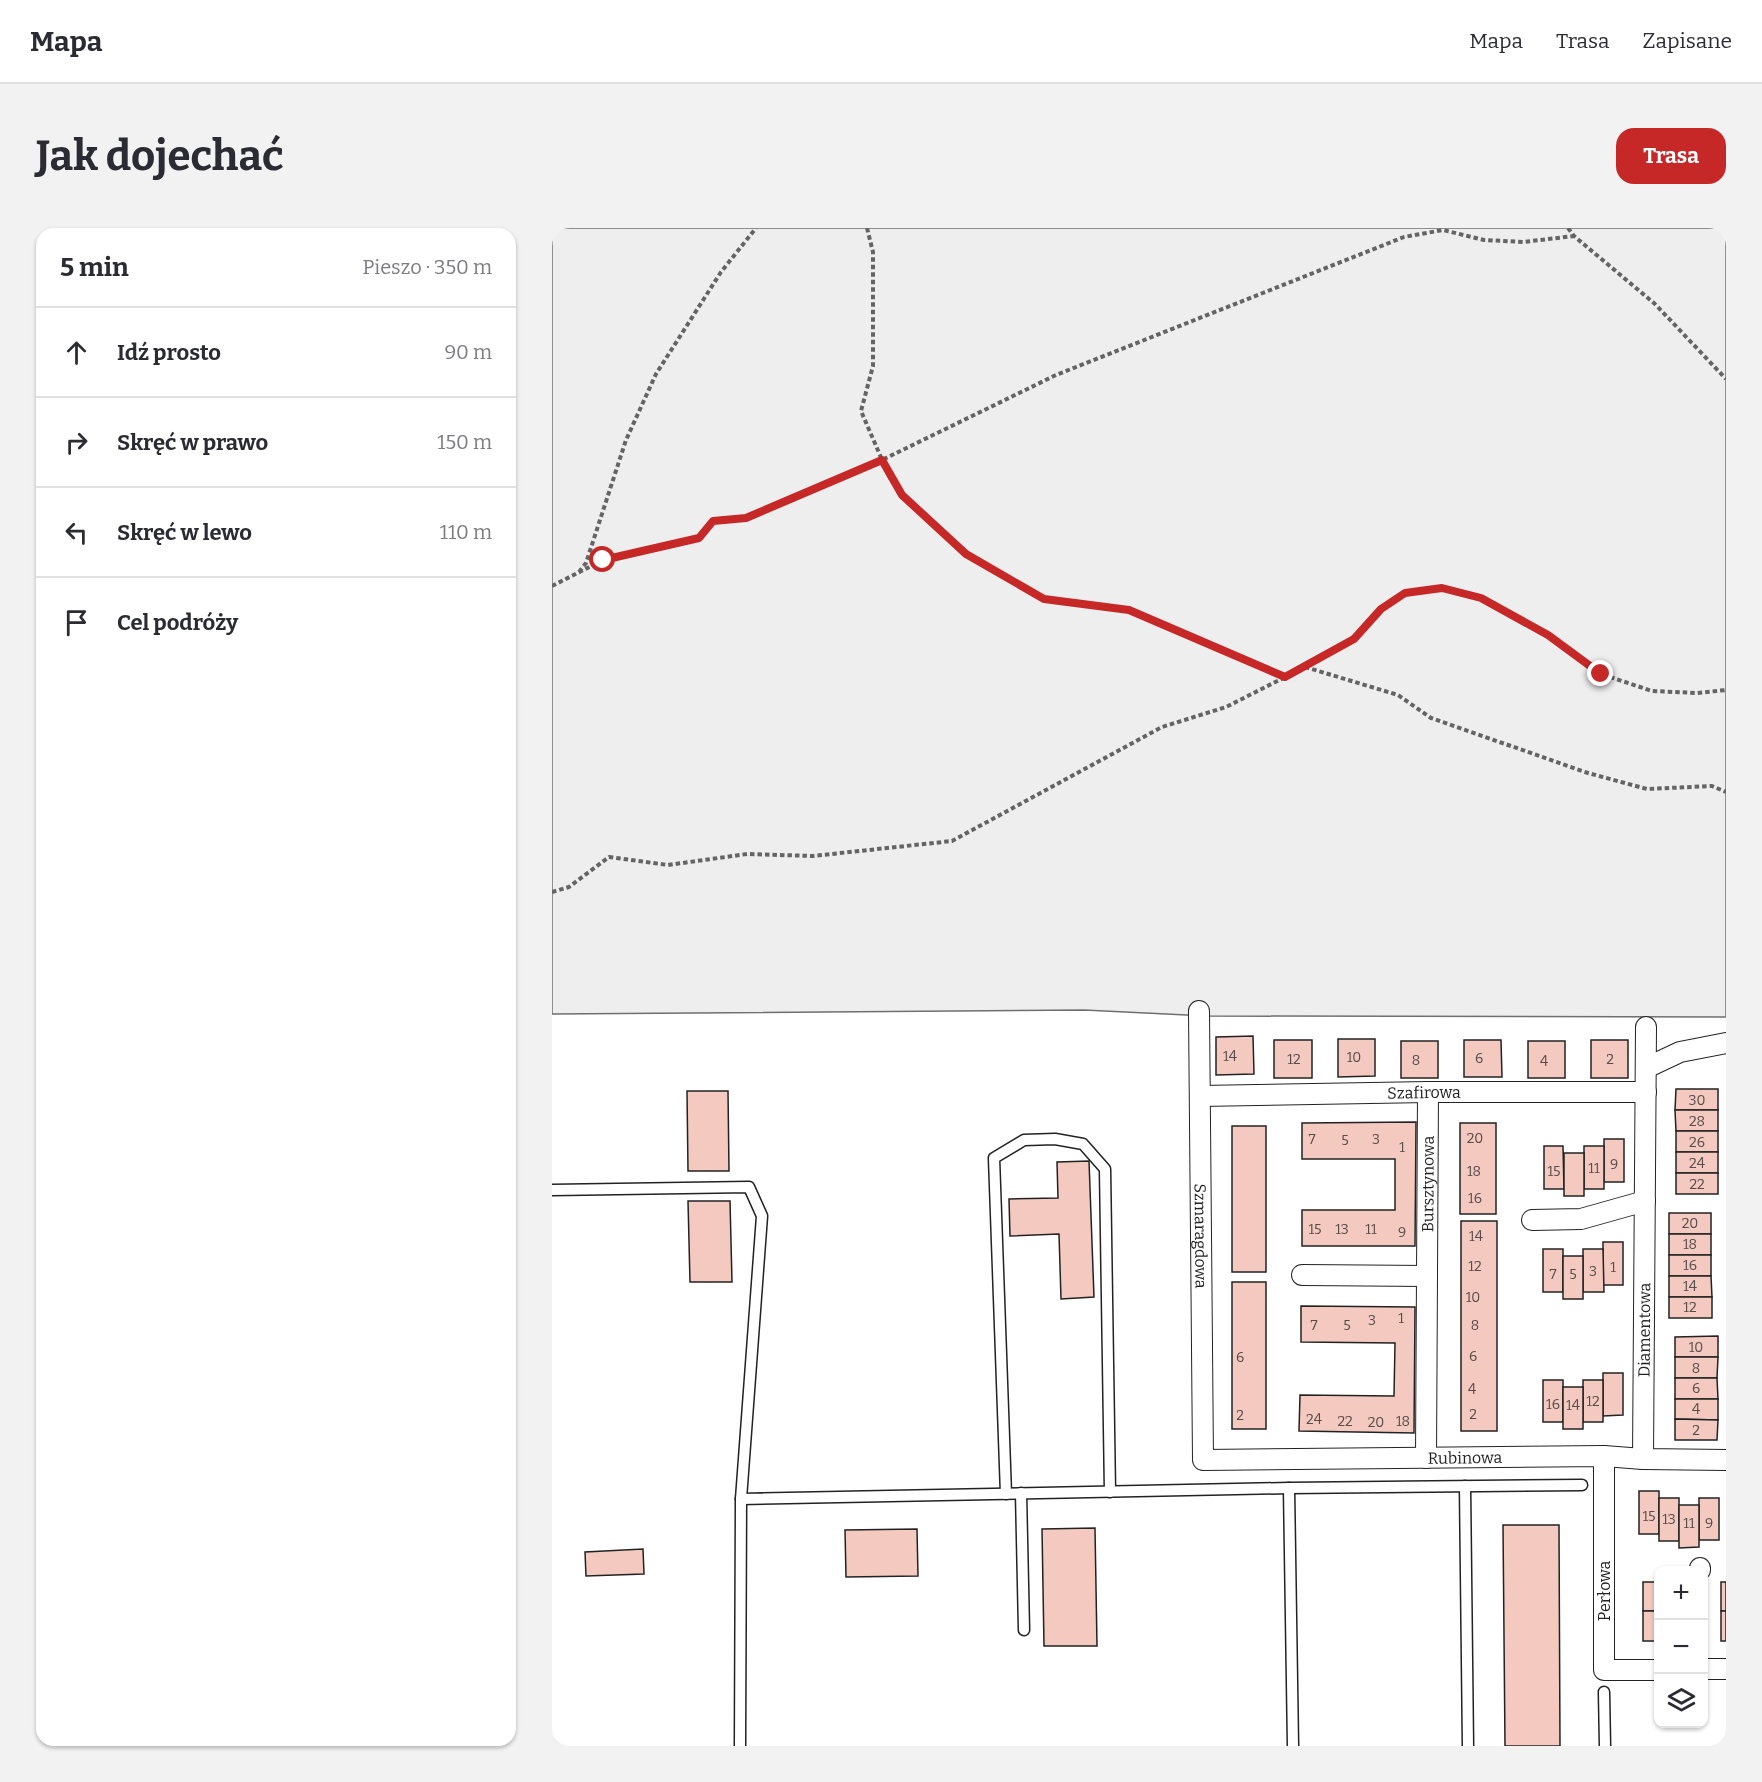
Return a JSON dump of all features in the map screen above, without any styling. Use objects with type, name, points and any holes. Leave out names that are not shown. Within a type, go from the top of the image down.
[{"type":"street","name":"Szmaragdowa","points":[[1199,1011],[1203,1460]]},
{"type":"street","name":"Diamentowa","points":[[1643,1459],[1646,1027]]},
{"type":"street","points":[[1646,1068],[1680,1052],[1726,1043]]},
{"type":"street","name":"Szafirowa","points":[[1200,1096],[1428,1092],[1646,1092]]},
{"type":"street","name":"Bursztynowa","points":[[1426,1458],[1428,1092]]},
{"type":"street","points":[[1532,1220],[1581,1219],[1645,1202]]},
{"type":"street","points":[[1302,1275],[1427,1276]]},
{"type":"street","name":"Rubinowa","points":[[1203,1460],[1604,1456],[1726,1460]]},
{"type":"street","name":"Perłowa","points":[[1604,1456],[1604,1670],[1654,1670]]},
{"type":"street","points":[[1708,1669],[1726,1669]]},
{"type":"lane","points":[[1006,1494],[994,1158],[1024,1140],[1055,1139],[1083,1144],[1105,1169],[1110,1492]]},
{"type":"lane","points":[[552,1190],[749,1186],[762,1216],[741,1499],[740,1746]]},
{"type":"lane","points":[[741,1499],[1289,1488],[1582,1485]]},
{"type":"lane","points":[[1465,1486],[1468,1746]]},
{"type":"lane","points":[[1289,1488],[1293,1746]]},
{"type":"lane","points":[[1021,1493],[1024,1630]]},
{"type":"lane","points":[[1604,1692],[1605,1746]]},
{"type":"path","points":[[579,573],[586,563],[626,440],[656,374],[721,272],[756,228]]},
{"type":"path","points":[[867,228],[873,252],[873,366],[861,411],[882,460],[902,495],[966,554],[1044,599],[1129,610],[1285,677]]},
{"type":"path","points":[[1568,228],[1574,236],[1655,304],[1726,379]]},
{"type":"path","points":[[552,586],[603,560],[699,538],[713,521],[746,518],[882,460],[1056,375],[1404,237],[1443,230],[1484,240],[1523,242],[1574,236]]},
{"type":"path","points":[[552,892],[569,887],[609,857],[668,865],[747,854],[813,856],[952,841],[1162,727],[1226,707],[1305,667],[1354,639],[1381,609],[1405,593],[1442,588],[1481,598],[1548,635],[1601,674],[1652,691],[1697,693],[1726,690]]},
{"type":"path","points":[[1305,667],[1398,695],[1431,718],[1588,773],[1647,789],[1712,786],[1726,792]]},
{"type":"shaded area","points":[[552,228],[1726,228],[1726,1017],[1207,1016],[1084,1010],[552,1014]]},
{"type":"building","points":[[1253,1036],[1254,1074],[1216,1075],[1216,1037]]},
{"type":"building","points":[[1338,1039],[1375,1039],[1375,1076],[1338,1077]]},
{"type":"building","points":[[1274,1040],[1312,1040],[1312,1078],[1274,1078]]},
{"type":"building","points":[[1464,1040],[1501,1040],[1502,1077],[1464,1077]]},
{"type":"building","points":[[1591,1040],[1628,1040],[1628,1078],[1591,1078]]},
{"type":"building","points":[[1401,1041],[1438,1041],[1438,1078],[1401,1078]]},
{"type":"building","points":[[1528,1041],[1565,1041],[1565,1078],[1528,1078]]},
{"type":"building","points":[[1676,1089],[1718,1089],[1718,1110],[1675,1110]]},
{"type":"building","points":[[687,1091],[728,1091],[729,1171],[688,1171]]},
{"type":"building","points":[[1675,1110],[1718,1110],[1718,1131],[1676,1131]]},
{"type":"building","points":[[1416,1122],[1415,1246],[1302,1246],[1302,1210],[1395,1210],[1395,1159],[1302,1159],[1302,1123]]},
{"type":"building","points":[[1460,1123],[1496,1123],[1496,1214],[1460,1214]]},
{"type":"building","points":[[1232,1126],[1266,1126],[1266,1272],[1232,1272]]},
{"type":"building","points":[[1676,1131],[1718,1131],[1718,1152],[1676,1152]]},
{"type":"building","points":[[1604,1139],[1624,1139],[1624,1182],[1604,1182]]},
{"type":"building","points":[[1544,1146],[1563,1146],[1564,1189],[1544,1189]]},
{"type":"building","points":[[1584,1146],[1604,1146],[1604,1189],[1584,1189]]},
{"type":"building","points":[[1676,1152],[1718,1152],[1718,1173],[1676,1173]]},
{"type":"building","points":[[1564,1153],[1584,1153],[1584,1196],[1564,1196]]},
{"type":"building","points":[[1089,1161],[1094,1297],[1061,1299],[1059,1234],[1010,1236],[1009,1199],[1058,1198],[1057,1162]]},
{"type":"building","points":[[1676,1173],[1718,1173],[1718,1194],[1676,1194]]},
{"type":"building","points":[[688,1201],[730,1201],[732,1282],[690,1282]]},
{"type":"building","points":[[1669,1213],[1711,1213],[1711,1234],[1669,1234]]},
{"type":"building","points":[[1461,1221],[1497,1221],[1497,1431],[1461,1431]]},
{"type":"building","points":[[1669,1234],[1711,1234],[1711,1255],[1669,1255]]},
{"type":"building","points":[[1603,1242],[1623,1242],[1623,1285],[1603,1285]]},
{"type":"building","points":[[1543,1249],[1563,1249],[1563,1292],[1543,1292]]},
{"type":"building","points":[[1583,1249],[1603,1249],[1604,1292],[1583,1292]]},
{"type":"building","points":[[1669,1255],[1711,1255],[1711,1276],[1669,1276]]},
{"type":"building","points":[[1563,1256],[1583,1256],[1583,1299],[1563,1299]]},
{"type":"building","points":[[1669,1276],[1711,1276],[1712,1297],[1669,1297]]},
{"type":"building","points":[[1232,1282],[1266,1282],[1266,1429],[1232,1429]]},
{"type":"building","points":[[1669,1297],[1712,1297],[1712,1318],[1669,1318]]},
{"type":"building","points":[[1301,1306],[1415,1307],[1414,1433],[1299,1431],[1300,1395],[1394,1396],[1395,1343],[1301,1342]]},
{"type":"building","points":[[1718,1336],[1718,1357],[1675,1357],[1675,1337]]},
{"type":"building","points":[[1675,1357],[1718,1357],[1717,1378],[1675,1378]]},
{"type":"building","points":[[1603,1373],[1623,1373],[1623,1415],[1603,1416]]},
{"type":"building","points":[[1675,1378],[1717,1378],[1718,1399],[1675,1399]]},
{"type":"building","points":[[1543,1380],[1563,1380],[1563,1422],[1543,1422]]},
{"type":"building","points":[[1583,1380],[1603,1380],[1603,1422],[1583,1422]]},
{"type":"building","points":[[1563,1387],[1583,1387],[1583,1429],[1563,1429]]},
{"type":"building","points":[[1675,1399],[1718,1399],[1718,1420],[1675,1419]]},
{"type":"building","points":[[1675,1419],[1718,1420],[1717,1440],[1675,1440]]},
{"type":"building","points":[[1639,1491],[1659,1491],[1659,1534],[1639,1534]]},
{"type":"building","points":[[1659,1498],[1679,1498],[1679,1541],[1659,1541]]},
{"type":"building","points":[[1699,1498],[1719,1498],[1719,1540],[1699,1540]]},
{"type":"building","points":[[1679,1505],[1699,1505],[1699,1547],[1679,1548]]},
{"type":"building","points":[[1503,1525],[1559,1525],[1560,1746],[1505,1746]]},
{"type":"building","points":[[1095,1528],[1097,1646],[1044,1646],[1042,1529]]},
{"type":"building","points":[[917,1529],[918,1576],[846,1577],[845,1530]]},
{"type":"building","points":[[643,1549],[644,1574],[586,1576],[585,1552]]},
{"type":"building","points":[[1643,1582],[1654,1582],[1654,1611],[1643,1611]]},
{"type":"building","points":[[1721,1582],[1726,1582],[1726,1611],[1721,1611]]},
{"type":"building","points":[[1643,1611],[1654,1611],[1654,1641],[1643,1641]]},
{"type":"building","points":[[1721,1611],[1726,1611],[1726,1641],[1721,1641]]},
{"type":"route","points":[[603,560],[699,538],[713,521],[746,518],[882,460],[889,476],[902,495],[966,554],[1044,599],[1129,610],[1285,677],[1354,639],[1381,609],[1405,593],[1442,588],[1481,598],[1548,635],[1601,674]]}]
